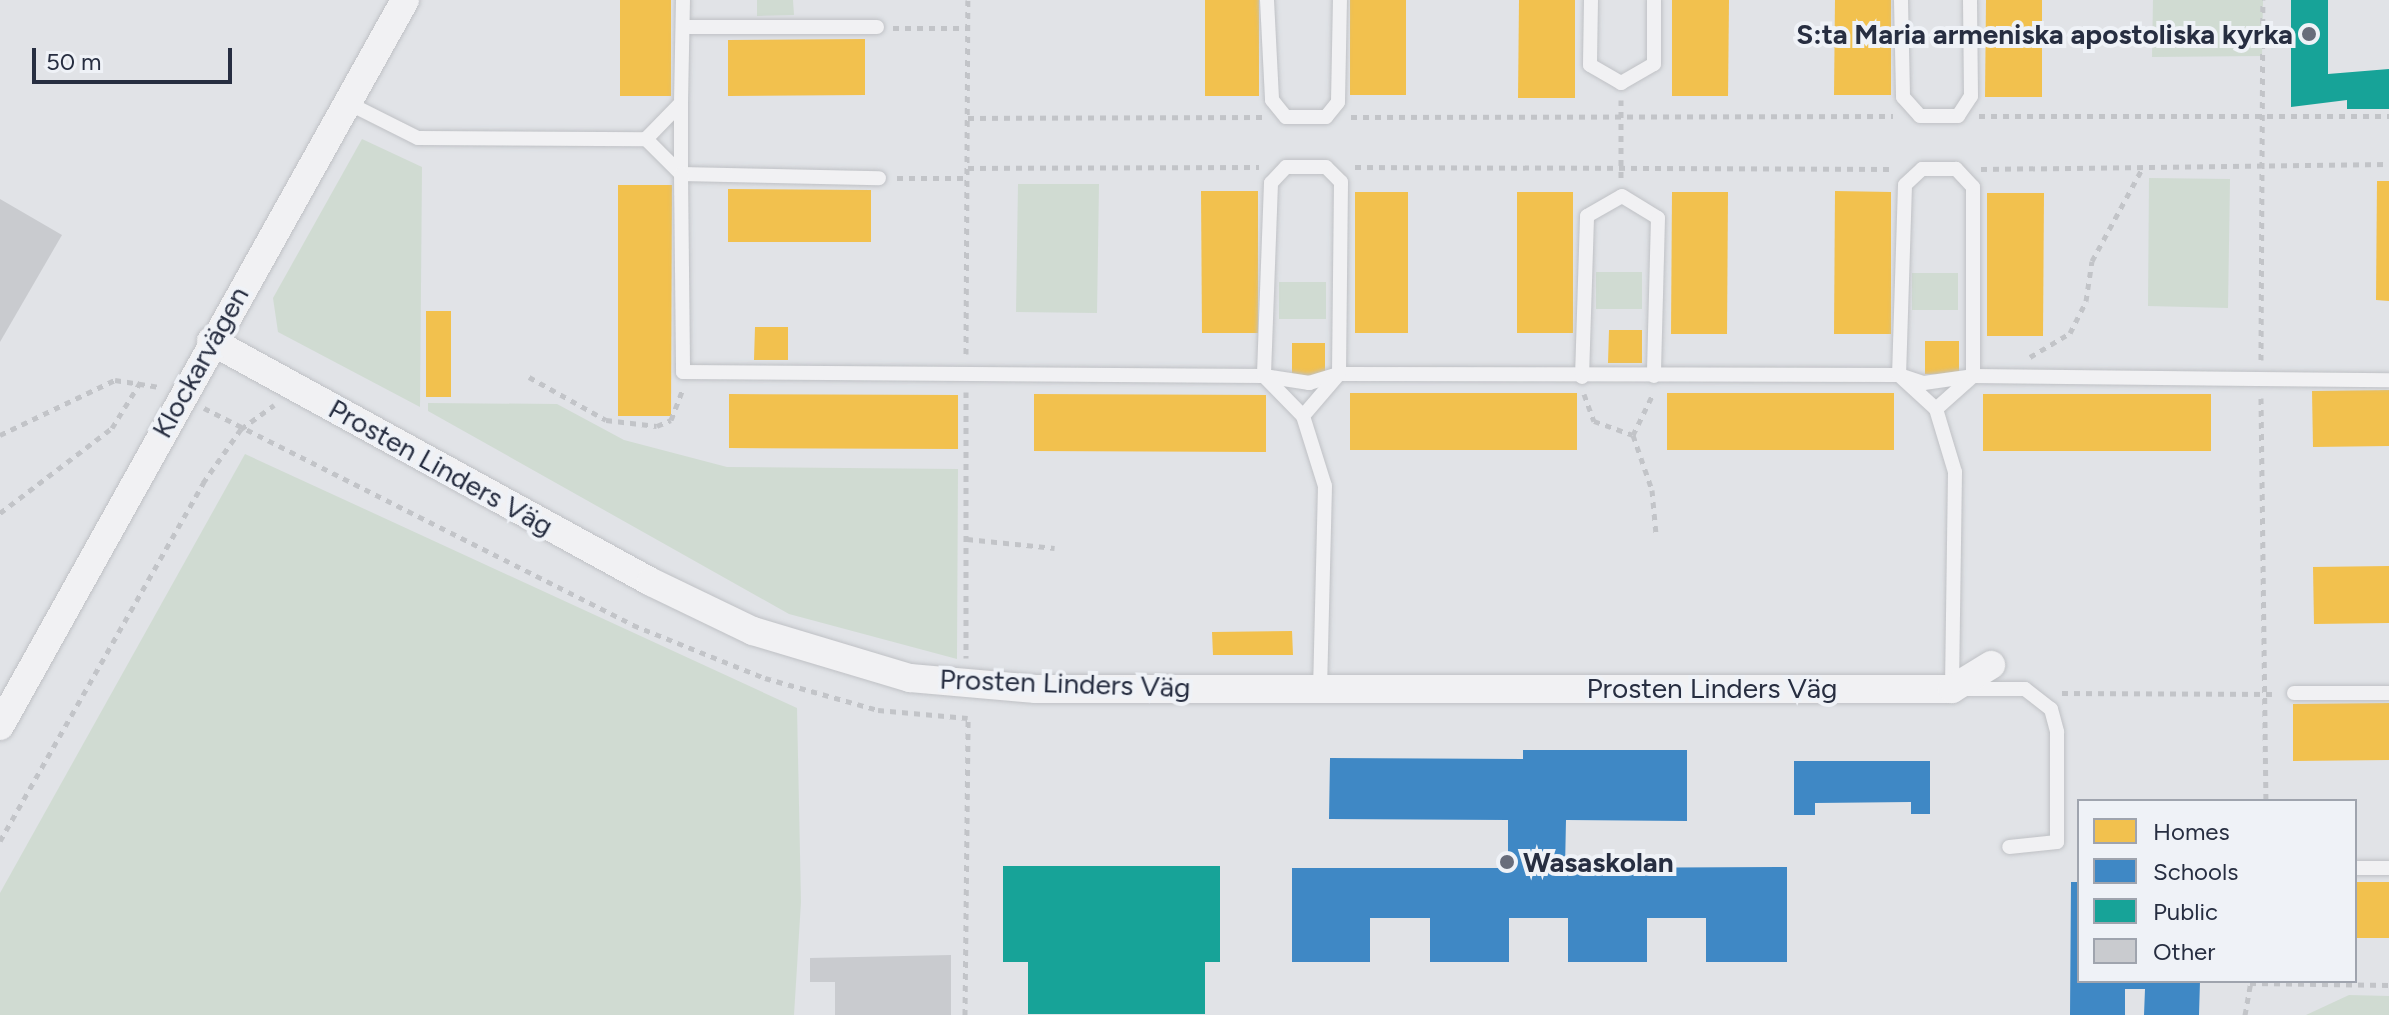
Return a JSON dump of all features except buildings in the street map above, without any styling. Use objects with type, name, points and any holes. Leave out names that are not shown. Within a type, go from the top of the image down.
[{"type":"street","name":"Klockarvägen","points":[[0,726],[180,396],[405,0]]},
{"type":"street","name":"Prosten Linders Väg","points":[[211,341],[753,631],[910,678],[966,686],[1952,689]]},
{"type":"street","points":[[1952,689],[1991,665]]},
{"type":"lane","points":[[683,0],[683,372],[1264,376],[1309,383],[1339,374],[1582,377],[1899,375],[1924,383],[1973,376],[2389,380]]},
{"type":"lane","points":[[1267,0],[1272,100],[1286,117],[1326,117],[1338,102],[1340,0]]},
{"type":"lane","points":[[1591,0],[1590,65],[1621,83],[1654,64],[1654,0]]},
{"type":"lane","points":[[1901,0],[1903,97],[1920,116],[1958,116],[1971,96],[1970,0]]},
{"type":"lane","points":[[683,27],[877,27]]},
{"type":"lane","points":[[348,103],[418,138],[646,139],[681,174],[879,178]]},
{"type":"lane","points":[[646,139],[681,103]]},
{"type":"lane","points":[[1303,416],[1339,374],[1341,182],[1326,167],[1286,167],[1271,183],[1264,376],[1303,416],[1325,486],[1320,686]]},
{"type":"lane","points":[[1936,409],[1973,376],[1973,187],[1956,169],[1922,169],[1905,185],[1899,375],[1936,409],[1955,472],[1952,689],[2025,689],[2051,709],[2057,732],[2057,842],[2009,847]]},
{"type":"lane","points":[[1582,377],[1587,216],[1622,196],[1658,218],[1654,376]]},
{"type":"lane","points":[[2294,693],[2389,693]]},
{"type":"lane","points":[[2357,868],[2389,868]]},
{"type":"path","points":[[965,1015],[968,0]]},
{"type":"path","points":[[877,27],[968,28]]},
{"type":"path","points":[[1621,83],[1622,196]]},
{"type":"path","points":[[1326,117],[1920,116]]},
{"type":"path","points":[[1958,116],[2389,116]]},
{"type":"path","points":[[968,118],[1286,117]]},
{"type":"path","points":[[1956,169],[2389,164]]},
{"type":"path","points":[[968,168],[1286,167]]},
{"type":"path","points":[[1326,167],[1922,169]]},
{"type":"path","points":[[1999,376],[2070,333],[2086,301],[2092,261],[2143,167]]},
{"type":"path","points":[[879,178],[968,178]]},
{"type":"path","points":[[529,377],[606,420],[657,426],[671,420],[683,396],[683,372]]},
{"type":"path","points":[[1633,435],[1652,404],[1654,376]]},
{"type":"path","points":[[1582,377],[1594,421],[1633,435]]},
{"type":"path","points":[[0,435],[115,380],[142,380],[180,396],[633,625],[765,678],[878,710],[968,718]]},
{"type":"path","points":[[0,513],[112,428],[142,380]]},
{"type":"path","points":[[0,841],[203,483],[241,429],[272,407],[289,384]]},
{"type":"path","points":[[1633,435],[1652,490],[1656,534]]},
{"type":"path","points":[[967,539],[1055,548]]},
{"type":"path","points":[[2025,689],[2294,693]]},
{"type":"path","points":[[2245,1015],[2250,983]]},
{"type":"path","points":[[2296,983],[2389,985]]},
{"type":"shaded area","points":[[757,0],[793,0],[794,15],[757,16]]},
{"type":"shaded area","points":[[2153,0],[2263,0],[2262,56],[2152,57]]},
{"type":"shaded area","points":[[362,139],[422,167],[420,407],[278,332],[273,298]]},
{"type":"shaded area","points":[[2149,178],[2230,179],[2228,308],[2148,306]]},
{"type":"shaded area","points":[[1018,184],[1099,184],[1097,313],[1016,312]]},
{"type":"shaded area","points":[[1596,272],[1642,272],[1642,309],[1596,309]]},
{"type":"shaded area","points":[[1912,273],[1958,273],[1958,310],[1912,310]]},
{"type":"shaded area","points":[[1279,282],[1326,282],[1326,319],[1279,319]]},
{"type":"shaded area","points":[[428,403],[557,404],[624,440],[727,467],[958,469],[957,659],[789,614],[428,411]]},
{"type":"shaded area","points":[[245,454],[797,708],[801,902],[794,1015],[0,1015],[0,893]]},
{"type":"shaded area","points":[[2349,995],[2389,996],[2389,1015],[2306,1015]]},
{"type":"place","name":"S:ta Maria armeniska apostoliska kyrka","points":[[2309,34]]},
{"type":"place","name":"Wasaskolan","points":[[1507,862]]}]
